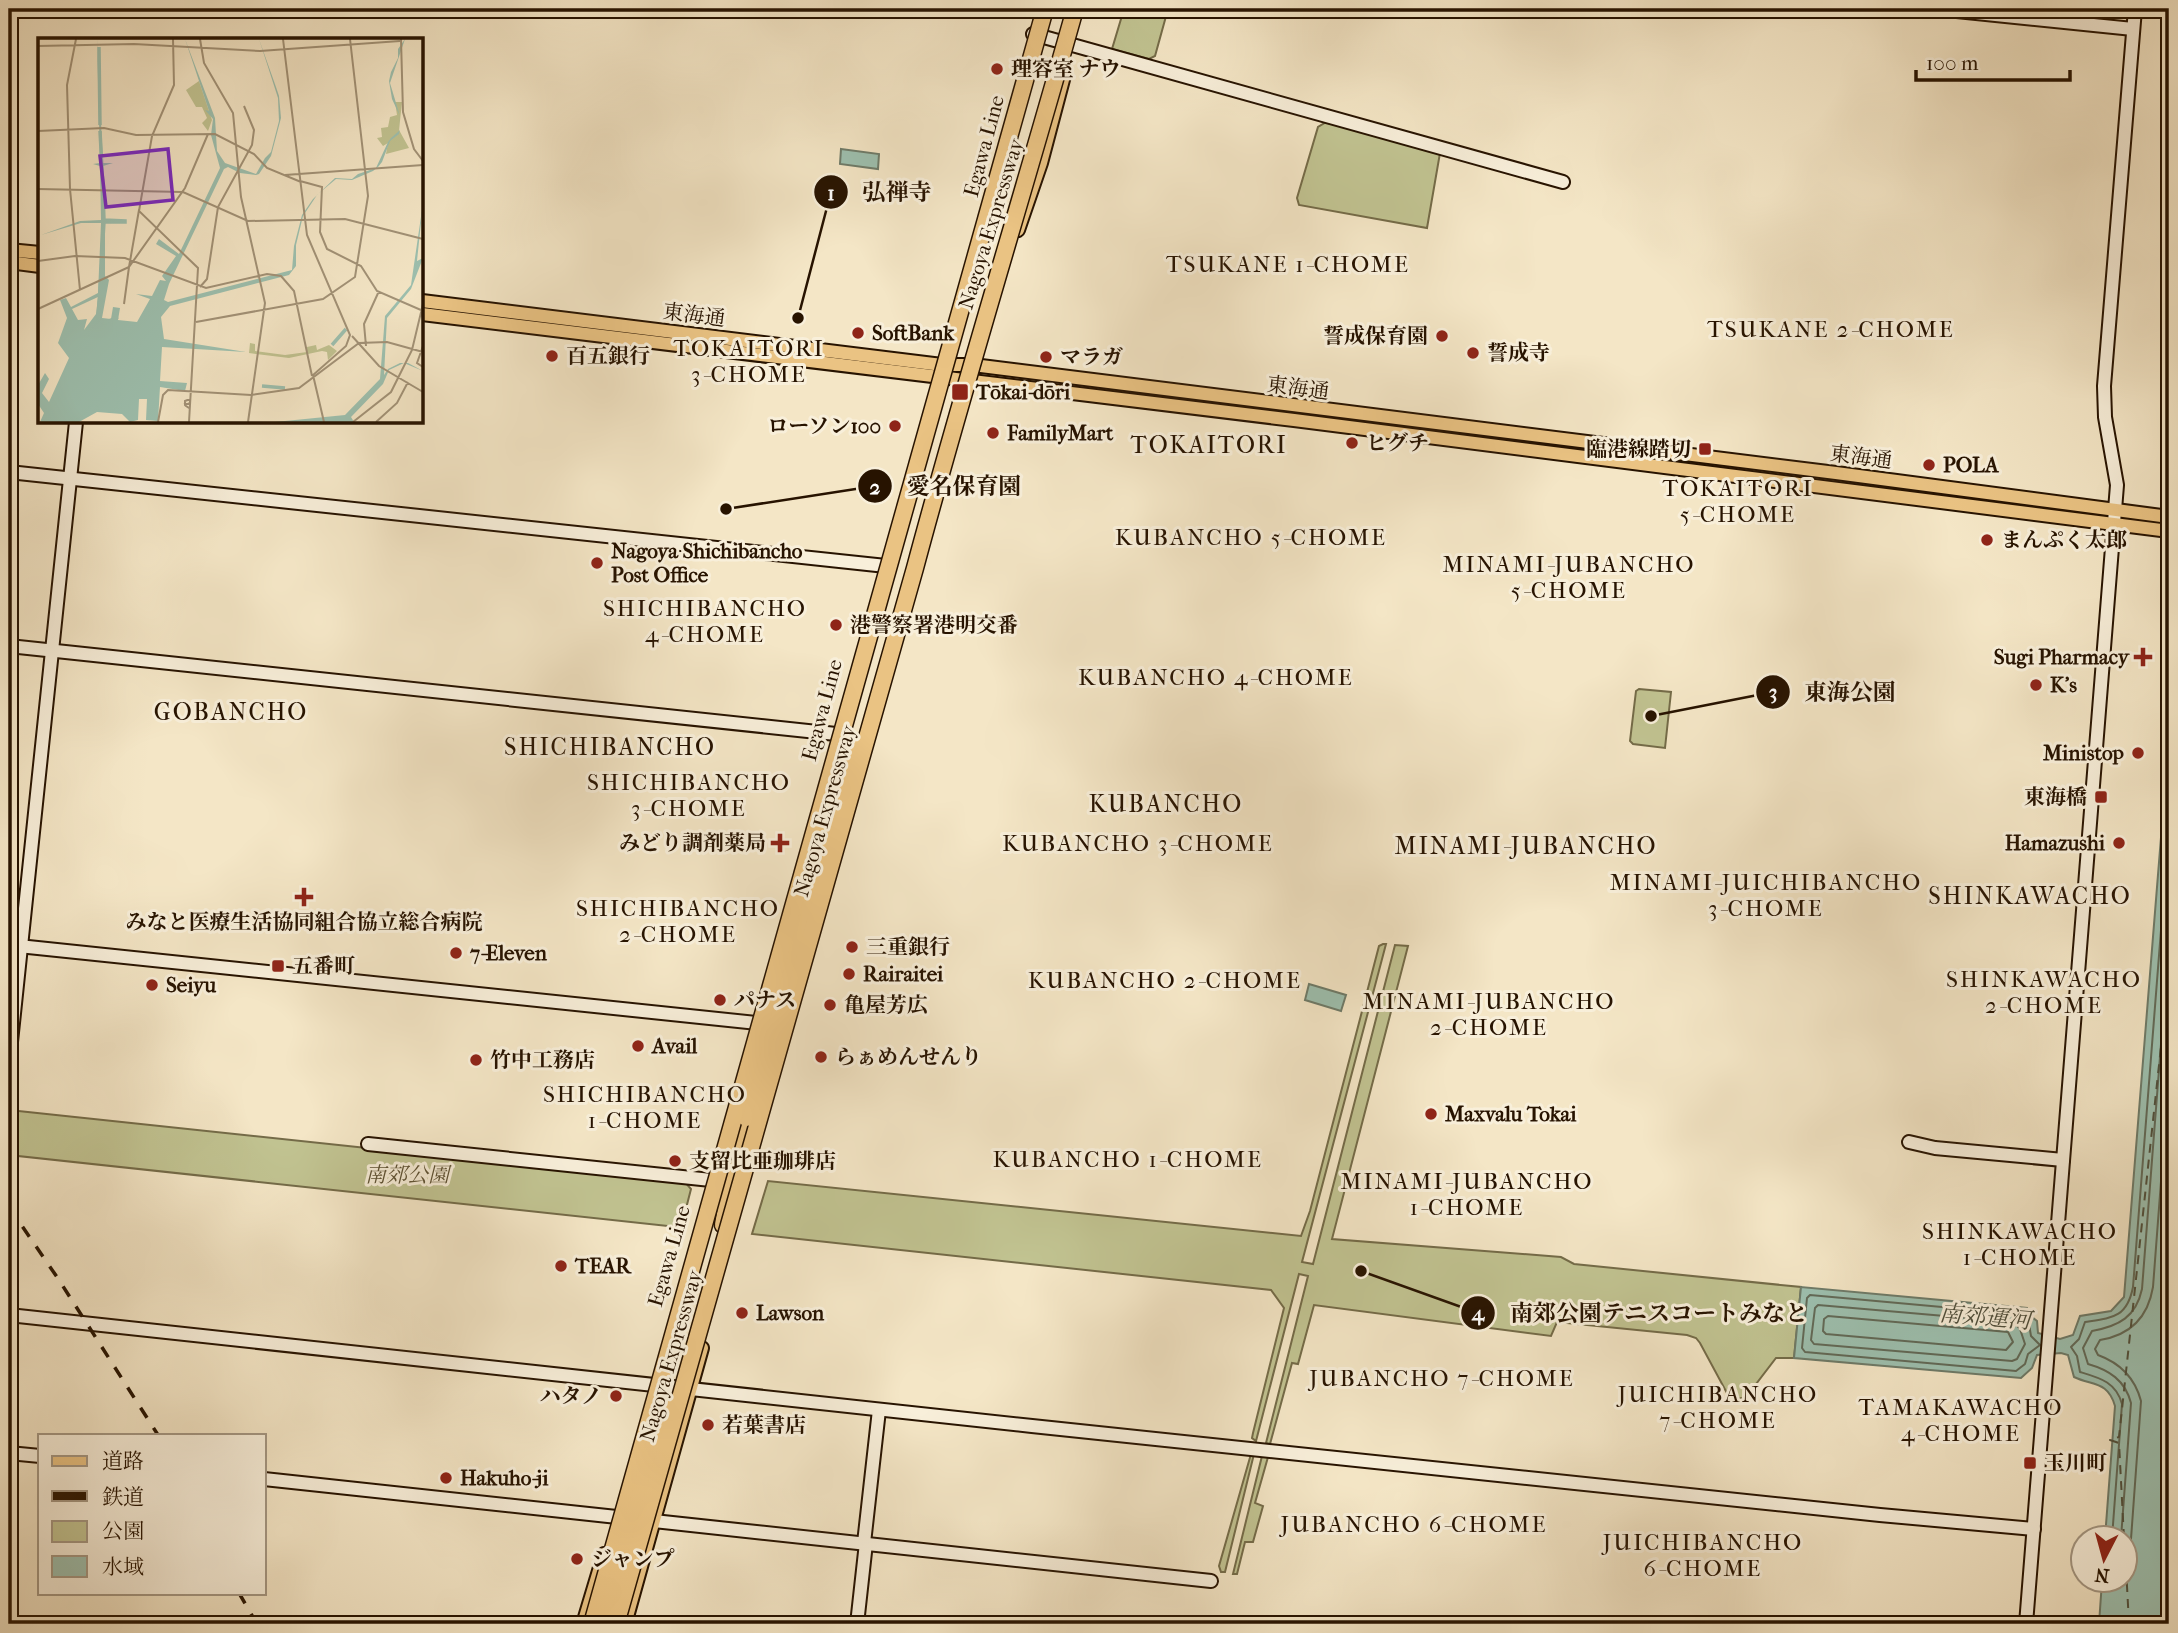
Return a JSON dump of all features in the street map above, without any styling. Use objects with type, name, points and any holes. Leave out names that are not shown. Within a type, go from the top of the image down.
[{"type":"highway","name":"Nagoya Expressway","points":[[592,1624],[934,409],[1043,9]]},
{"type":"highway","points":[[934,409],[943,400],[1056,9]]},
{"type":"highway","points":[[960,400],[960,389],[1065,9]]},
{"type":"highway","name":"Nagoya Expressway","points":[[616,1624],[960,400],[1075,9]]},
{"type":"highway","points":[[721,1277],[722,1233],[734,1163],[746,1118],[843,778],[865,721],[874,711]]},
{"type":"highway","points":[[604,1624],[703,1260],[697,1247]]},
{"type":"main road","name":"Egawa Line","points":[[583,1624],[653,1386],[836,734],[860,639],[886,566],[940,371],[972,269],[1033,34],[1043,9]]},
{"type":"main road","points":[[625,1624],[907,622],[968,381],[1003,271],[1029,201],[1082,9]]},
{"type":"main road","points":[[9,250],[38,253]]},
{"type":"main road","points":[[9,262],[38,266]]},
{"type":"main road","name":"東海通","points":[[424,301],[940,371],[968,381],[2114,517],[2169,517]]},
{"type":"main road","name":"東海通","points":[[424,314],[940,371],[973,365],[1822,471],[2114,517]]},
{"type":"main road","points":[[2114,517],[2169,531]]},
{"type":"street","points":[[1937,9],[2133,29]]},
{"type":"street","points":[[2026,1624],[2117,485],[2105,417],[2104,386],[2135,9]]},
{"type":"street","points":[[1033,34],[1563,182]]},
{"type":"street","points":[[9,1061],[15,946],[52,651],[76,424]]},
{"type":"street","points":[[9,472],[886,566]]},
{"type":"street","points":[[9,646],[836,734]]},
{"type":"street","points":[[15,946],[792,1027]]},
{"type":"street","points":[[1909,1142],[1935,1148],[2063,1160]]},
{"type":"street","points":[[368,1144],[710,1181]]},
{"type":"street","points":[[9,1315],[879,1410],[2034,1529]]},
{"type":"street","points":[[857,1624],[879,1410]]},
{"type":"street","points":[[9,1453],[38,1456]]},
{"type":"street","points":[[266,1479],[1211,1581]]},
{"type":"green space","points":[[1124,9],[1168,9],[1155,56],[1149,59],[1112,49]]},
{"type":"green space","points":[[1328,121],[1440,153],[1427,228],[1299,205],[1297,198],[1318,127]]},
{"type":"green space","points":[[1636,691],[1671,692],[1665,748],[1633,744],[1630,741]]},
{"type":"green space","points":[[1386,944],[1302,1262],[1313,1264],[1395,945],[1408,946],[1332,1239],[1561,1257],[1574,1264],[1801,1287],[1794,1358],[1776,1358],[1746,1397],[1737,1399],[1728,1395],[1700,1343],[1696,1338],[1687,1335],[1557,1322],[1551,1336],[1314,1305],[1298,1364],[1292,1363],[1270,1444],[1266,1443],[1308,1276],[1299,1274],[1256,1441],[1252,1438],[1253,1433],[1284,1308],[1271,1290],[752,1234],[768,1181],[1301,1236],[1310,1211],[1379,946]]},
{"type":"green space","name":"南郊公園","points":[[9,1110],[685,1182],[691,1189],[682,1224],[677,1227],[9,1155]]},
{"type":"green space","points":[[1251,1454],[1254,1454],[1225,1572],[1221,1572],[1219,1566]]},
{"type":"green space","points":[[1262,1456],[1268,1457],[1255,1503],[1263,1506],[1253,1542],[1245,1542],[1237,1574],[1233,1574]]},
{"type":"water","points":[[841,149],[879,154],[878,169],[840,164]]},
{"type":"water","name":"南郊運河","points":[[2169,738],[2169,1624],[2099,1624],[2101,1594],[2140,1594],[2140,1524],[2106,1524],[2115,1406],[2104,1388],[2074,1377],[2068,1355],[2037,1355],[2032,1368],[2021,1378],[1794,1358],[1801,1287],[2027,1308],[2028,1314],[2037,1321],[2038,1333],[2060,1339],[2073,1335],[2080,1316],[2111,1311],[2124,1297]]},
{"type":"water","points":[[1309,984],[1346,995],[1341,1011],[1305,1000]]},
{"type":"ferry route","points":[[2123,1524],[2119,1443],[2110,1440],[2119,1437],[2169,972]]},
{"type":"ferry route","points":[[2127,1594],[2129,1624]]},
{"type":"railway","points":[[9,1207],[157,1434]]},
{"type":"railway","points":[[240,1594],[257,1624]]},
{"type":"place","name":"理容室 ナウ","points":[[997,69]]},
{"type":"place","name":"弘禅寺","points":[[798,318]]},
{"type":"place","name":"SoftBank","points":[[858,333]]},
{"type":"place","name":"誓成保育園","points":[[1442,336]]},
{"type":"place","name":"誓成寺","points":[[1473,353]]},
{"type":"place","name":"百五銀行","points":[[552,356]]},
{"type":"place","name":"マラガ","points":[[1046,357]]},
{"type":"place","name":"Tōkai-dōri","points":[[960,392]]},
{"type":"place","name":"ローソン100","points":[[895,426]]},
{"type":"place","name":"FamilyMart","points":[[993,433]]},
{"type":"place","name":"ヒグチ","points":[[1352,443]]},
{"type":"place","name":"臨港線踏切","points":[[1705,449]]},
{"type":"place","name":"POLA","points":[[1929,465]]},
{"type":"place","name":"愛名保育園","points":[[726,509]]},
{"type":"place","name":"まんぷく太郎","points":[[1987,540]]},
{"type":"place","name":"Nagoya Shichibancho Post Office","points":[[597,563]]},
{"type":"place","name":"港警察署港明交番","points":[[836,625]]},
{"type":"place","name":"Sugi Pharmacy","points":[[2143,657]]},
{"type":"place","name":"K's","points":[[2036,685]]},
{"type":"place","name":"東海公園","points":[[1651,716]]},
{"type":"place","name":"Ministop","points":[[2138,753]]},
{"type":"place","name":"東海橋","points":[[2101,797]]},
{"type":"place","name":"みどり調剤薬局","points":[[780,843]]},
{"type":"place","name":"Hamazushi","points":[[2119,843]]},
{"type":"place","name":"みなと医療生活協同組合協立総合病院","points":[[304,897]]},
{"type":"place","name":"三重銀行","points":[[852,947]]},
{"type":"place","name":"7-Eleven","points":[[456,953]]},
{"type":"place","name":"五番町","points":[[278,966]]},
{"type":"place","name":"Rairaitei","points":[[849,974]]},
{"type":"place","name":"Seiyu","points":[[152,985]]},
{"type":"place","name":"パナス","points":[[720,1000]]},
{"type":"place","name":"亀屋芳広","points":[[830,1005]]},
{"type":"place","name":"Avail","points":[[638,1046]]},
{"type":"place","name":"らぁめんせんり","points":[[821,1057]]},
{"type":"place","name":"竹中工務店","points":[[476,1060]]},
{"type":"place","name":"Maxvalu Tokai","points":[[1431,1114]]},
{"type":"place","name":"支留比亜珈琲店","points":[[675,1161]]},
{"type":"place","name":"TEAR","points":[[561,1266]]},
{"type":"place","name":"南郊公園テニスコートみなと","points":[[1361,1271]]},
{"type":"place","name":"Lawson","points":[[742,1313]]},
{"type":"place","name":"ハタノ","points":[[616,1396]]},
{"type":"place","name":"若葉書店","points":[[708,1425]]},
{"type":"place","name":"玉川町","points":[[2030,1463]]},
{"type":"place","name":"Hakuho-ji","points":[[446,1478]]},
{"type":"place","name":"ジャンプ","points":[[577,1559]]},
{"type":"district","name":"TSUKANE 1-CHOME","points":[[1288,264]]},
{"type":"district","name":"TSUKANE 2-CHOME","points":[[1831,329]]},
{"type":"district","name":"TOKAITORI 3-CHOME","points":[[749,361]]},
{"type":"district","name":"TOKAITORI","points":[[1209,445]]},
{"type":"district","name":"TOKAITORI 5-CHOME","points":[[1738,501]]},
{"type":"district","name":"KUBANCHO 5-CHOME","points":[[1251,537]]},
{"type":"district","name":"MINAMI-JUBANCHO 5-CHOME","points":[[1569,577]]},
{"type":"district","name":"SHICHIBANCHO 4-CHOME","points":[[705,621]]},
{"type":"district","name":"KUBANCHO 4-CHOME","points":[[1216,677]]},
{"type":"district","name":"GOBANCHO","points":[[231,712]]},
{"type":"district","name":"SHICHIBANCHO","points":[[610,747]]},
{"type":"district","name":"SHICHIBANCHO 3-CHOME","points":[[689,795]]},
{"type":"district","name":"KUBANCHO","points":[[1166,804]]},
{"type":"district","name":"KUBANCHO 3-CHOME","points":[[1138,843]]},
{"type":"district","name":"MINAMI-JUBANCHO","points":[[1526,846]]},
{"type":"district","name":"MINAMI-JUICHIBANCHO 3-CHOME","points":[[1766,895]]},
{"type":"district","name":"SHINKAWACHO","points":[[2030,896]]},
{"type":"district","name":"SHICHIBANCHO 2-CHOME","points":[[678,921]]},
{"type":"district","name":"KUBANCHO 2-CHOME","points":[[1165,980]]},
{"type":"district","name":"SHINKAWACHO 2-CHOME","points":[[2044,992]]},
{"type":"district","name":"MINAMI-JUBANCHO 2-CHOME","points":[[1489,1014]]},
{"type":"district","name":"SHICHIBANCHO 1-CHOME","points":[[645,1107]]},
{"type":"district","name":"KUBANCHO 1-CHOME","points":[[1128,1159]]},
{"type":"district","name":"MINAMI-JUBANCHO 1-CHOME","points":[[1467,1194]]},
{"type":"district","name":"SHINKAWACHO 1-CHOME","points":[[2020,1244]]},
{"type":"district","name":"JUBANCHO 7-CHOME","points":[[1442,1378]]},
{"type":"district","name":"JUICHIBANCHO 7-CHOME","points":[[1718,1407]]},
{"type":"district","name":"TAMAKAWACHO 4-CHOME","points":[[1961,1420]]},
{"type":"district","name":"JUBANCHO 6-CHOME","points":[[1414,1524]]},
{"type":"district","name":"JUICHIBANCHO 6-CHOME","points":[[1703,1555]]}]
